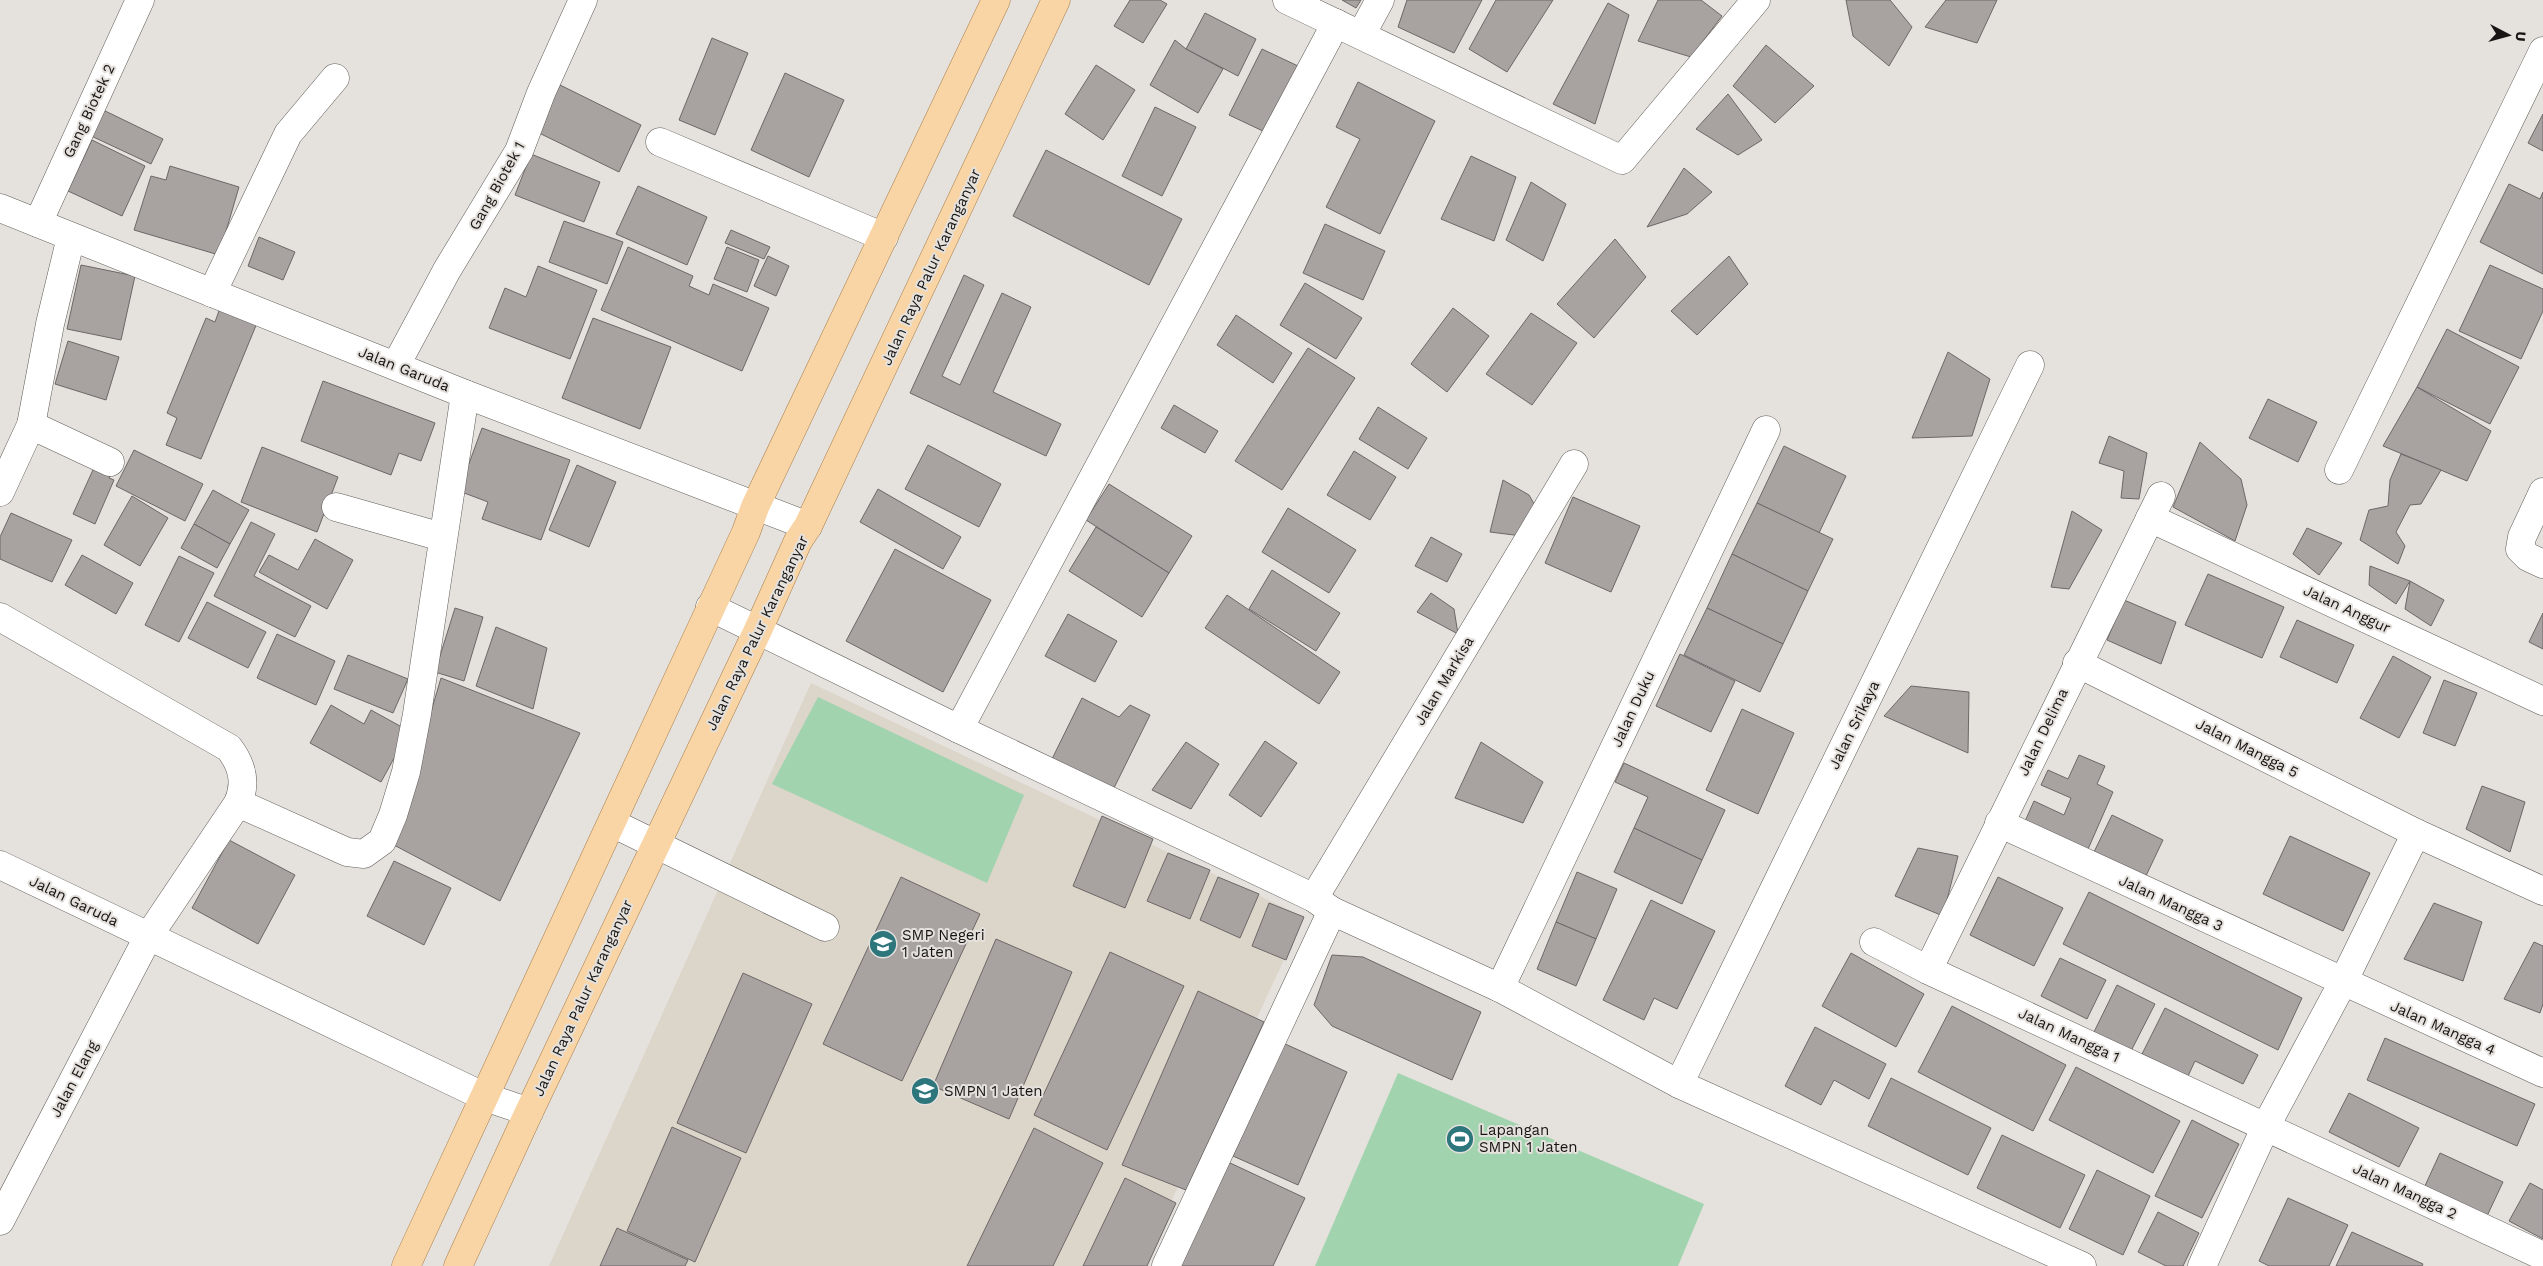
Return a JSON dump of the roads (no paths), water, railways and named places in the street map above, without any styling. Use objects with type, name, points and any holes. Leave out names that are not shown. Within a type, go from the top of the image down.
[{"type":"main road","points":[[406,1266],[746,532],[755,507],[996,0]]},
{"type":"main road","name":"Jalan Raya Palur Karanganyar","points":[[458,1266],[798,542],[808,526],[1056,0]]},
{"type":"street","name":"Gang Biotek 2","points":[[38,223],[140,0]]},
{"type":"street","name":"Gang Biotek 1","points":[[396,365],[447,270],[492,199],[519,151],[540,93],[583,0]]},
{"type":"street","points":[[1287,0],[1622,160],[1756,0]]},
{"type":"street","points":[[1361,35],[1380,0]]},
{"type":"street","points":[[959,729],[1336,23]]},
{"type":"street","points":[[2339,470],[2543,51]]},
{"type":"street","points":[[212,292],[288,134],[335,78]]},
{"type":"street","points":[[660,142],[884,237]]},
{"type":"street","name":"Jalan Garuda","points":[[0,208],[465,394],[808,526]]},
{"type":"street","points":[[0,492],[31,425],[50,324],[71,237]]},
{"type":"street","name":"Jalan Srikaya","points":[[1679,1084],[2030,365]]},
{"type":"street","points":[[0,617],[229,748],[238,760],[244,782],[238,802],[347,852],[364,854],[382,841],[393,814],[406,772],[417,714],[442,537],[465,394]]},
{"type":"street","points":[[31,425],[110,462]]},
{"type":"street","name":"Jalan Duku","points":[[1500,988],[1766,430]]},
{"type":"street","name":"Jalan Markisa","points":[[1166,1266],[1323,904],[1574,464]]},
{"type":"street","points":[[2543,492],[2522,537],[2520,549],[2528,557],[2543,564]]},
{"type":"street","points":[[336,507],[442,537]]},
{"type":"street","name":"Jalan Delima","points":[[1928,970],[2077,663],[2156,507]]},
{"type":"street","name":"Jalan Anggur","points":[[2156,507],[2543,701]]},
{"type":"street","points":[[710,607],[959,729],[1500,988],[1679,1084],[2082,1266]]},
{"type":"street","name":"Jalan Mangga 5","points":[[2077,663],[2416,833],[2543,891]]},
{"type":"street","name":"Jalan Elang","points":[[0,1221],[148,937],[238,802]]},
{"type":"street","points":[[612,823],[657,843],[825,927]]},
{"type":"street","name":"Jalan Mangga 3","points":[[1999,823],[2343,982]]},
{"type":"street","points":[[2202,1266],[2266,1126],[2343,982],[2416,833]]},
{"type":"street","name":"Jalan Garuda","points":[[0,866],[485,1097],[529,1112]]},
{"type":"street","name":"Jalan Mangga 1","points":[[1874,942],[1928,970],[2266,1126]]},
{"type":"street","name":"Jalan Mangga 4","points":[[2343,982],[2543,1073]]},
{"type":"street","name":"Jalan Mangga 2","points":[[2266,1126],[2543,1256]]},
{"type":"place","name":"SMP Negeri 1 Jaten","points":[[883,944]]},
{"type":"place","name":"SMPN 1 Jaten","points":[[925,1091]]},
{"type":"place","name":"Lapangan SMPN 1 Jaten","points":[[1460,1139]]}]
